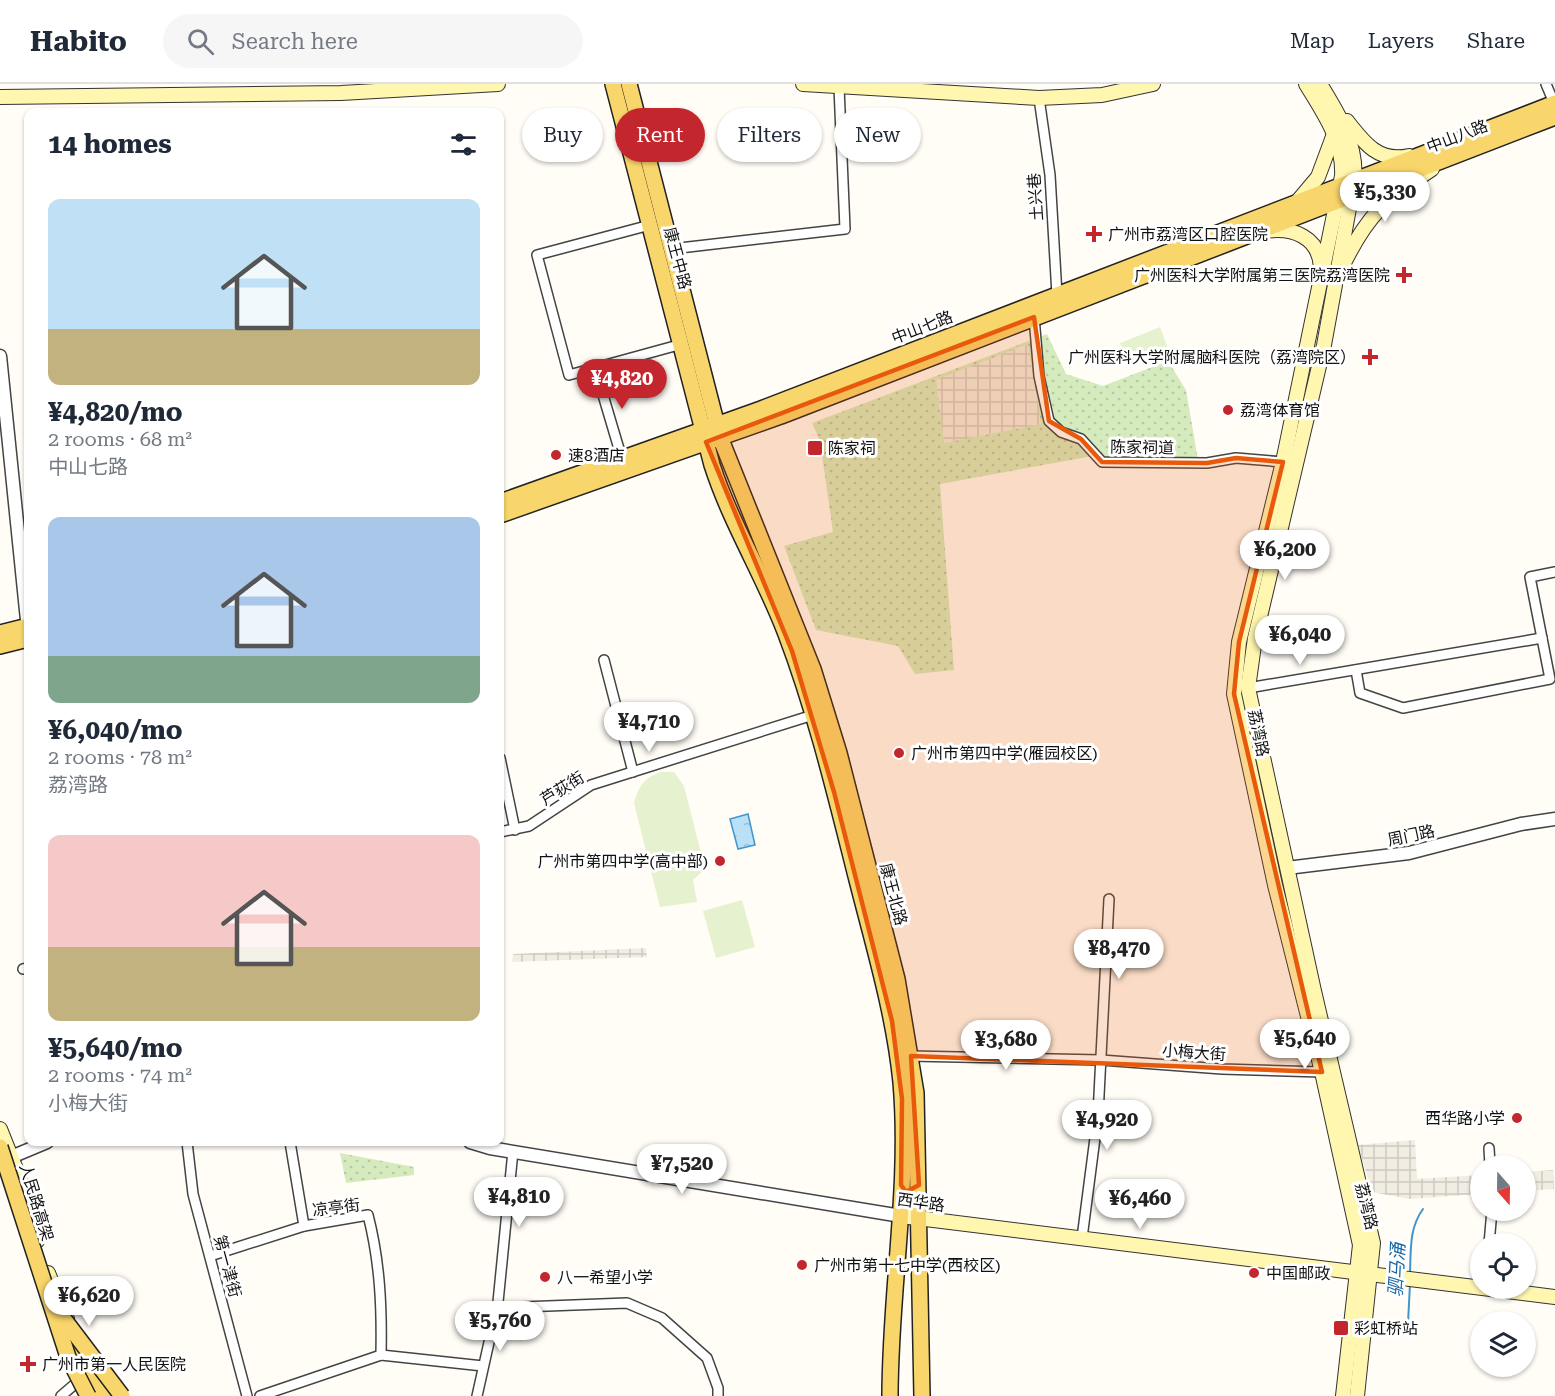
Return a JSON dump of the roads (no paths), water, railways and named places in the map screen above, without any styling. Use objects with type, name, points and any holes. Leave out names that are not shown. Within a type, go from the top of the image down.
[{"type":"main road","points":[[0,97],[341,93],[498,84]]},
{"type":"main road","name":"康王中路","points":[[613,84],[682,344],[712,433]]},
{"type":"main road","name":"康王中路","points":[[629,84],[671,249],[712,433]]},
{"type":"main road","points":[[803,84],[839,87],[975,89],[1039,98],[1102,95],[1153,84]]},
{"type":"main road","name":"荔湾路","points":[[1306,84],[1334,134],[1343,165],[1346,191],[1322,277],[1283,462],[1244,619],[1233,680],[1234,694],[1272,870],[1367,1244]]},
{"type":"main road","name":"荔湾路","points":[[1320,84],[1346,131],[1352,150],[1333,295],[1324,345],[1251,659],[1248,688],[1367,1244],[1357,1396]]},
{"type":"main road","points":[[1328,97],[1361,140],[1376,153],[1396,158],[1432,150]]},
{"type":"main road","name":"中山八路","points":[[1346,191],[1432,150],[1555,108]]},
{"type":"main road","name":"中山八路","points":[[1346,191],[1446,160],[1555,108]]},
{"type":"main road","points":[[1295,204],[1318,177],[1334,134]]},
{"type":"main road","points":[[1333,295],[1343,265],[1370,216],[1393,195],[1446,160]]},
{"type":"main road","name":"中山七路","points":[[778,410],[1057,295],[1295,204],[1346,191]]},
{"type":"main road","name":"中山七路","points":[[504,513],[712,433],[1034,317],[1255,232],[1346,191]]},
{"type":"main road","points":[[1255,232],[1278,229],[1304,236],[1312,242],[1320,255],[1322,277]]},
{"type":"main road","name":"中山七路","points":[[504,501],[622,459],[712,433]]},
{"type":"main road","name":"康王北路","points":[[712,433],[724,498],[782,623],[813,715],[892,1021],[902,1099],[901,1216],[892,1322],[890,1396]]},
{"type":"main road","name":"康王北路","points":[[712,433],[733,474],[808,652],[825,703],[897,980],[916,1093],[922,1396]]},
{"type":"main road","points":[[0,633],[24,628]]},
{"type":"main road","points":[[0,646],[24,640]]},
{"type":"main road","points":[[0,1129],[3,1158],[42,1296],[66,1349],[98,1396]]},
{"type":"main road","points":[[3,1158],[56,1294],[91,1364],[113,1396]]},
{"type":"main road","name":"人民路高架","points":[[3,1158],[52,1303],[71,1343],[104,1396]]},
{"type":"main road","name":"西华路","points":[[901,1216],[1470,1288]]},
{"type":"main road","name":"荔湾路","points":[[1343,1396],[1364,1273]]},
{"type":"main road","points":[[1536,1296],[1555,1298]]},
{"type":"main road","points":[[52,1303],[68,1357],[88,1396]]},
{"type":"main road","points":[[52,1303],[122,1396]]},
{"type":"street","points":[[1546,84],[1555,108]]},
{"type":"street","points":[[671,249],[845,229],[839,87]]},
{"type":"street","name":"土兴巷","points":[[1039,98],[1050,175],[1057,295]]},
{"type":"street","points":[[650,225],[537,255],[569,375],[682,344]]},
{"type":"street","name":"陈家祠道","points":[[1034,317],[1039,376],[1049,421],[1061,432],[1081,439],[1102,462],[1207,463],[1236,458],[1283,462]]},
{"type":"street","points":[[0,356],[24,588]]},
{"type":"street","points":[[595,368],[622,459]]},
{"type":"street","points":[[1356,670],[1360,693],[1403,708],[1550,679],[1530,577],[1555,572]]},
{"type":"street","points":[[1248,688],[1542,638]]},
{"type":"street","points":[[604,660],[633,772]]},
{"type":"street","name":"芦荻街","points":[[504,831],[515,830],[538,821],[591,785],[813,715]]},
{"type":"street","points":[[504,777],[515,830]]},
{"type":"street","name":"周门路","points":[[1272,870],[1400,854],[1521,824],[1555,819]]},
{"type":"street","points":[[1082,1239],[1098,1115],[1109,899]]},
{"type":"street","name":"小梅大街","points":[[911,1056],[1101,1060],[1222,1069],[1322,1072]]},
{"type":"street","points":[[3,1158],[36,1146]]},
{"type":"street","name":"第一津街","points":[[188,1146],[193,1194],[247,1396]]},
{"type":"street","points":[[291,1146],[304,1226]]},
{"type":"street","name":"西华路","points":[[487,1146],[901,1216]]},
{"type":"street","points":[[1489,1148],[1489,1155]]},
{"type":"street","points":[[477,1396],[496,1308],[513,1152]]},
{"type":"street","points":[[901,1185],[906,1192],[911,1193],[919,1185]]},
{"type":"street","name":"凉亭街","points":[[210,1256],[304,1226],[368,1215],[377,1251],[382,1312],[381,1355]]},
{"type":"street","points":[[496,1308],[627,1303],[662,1318],[707,1358],[718,1388],[718,1396]]},
{"type":"street","points":[[260,1396],[381,1355],[483,1366]]},
{"type":"street","points":[[61,1396],[84,1376]]},
{"type":"water","points":[[748,814],[755,845],[738,849],[730,819]]},
{"type":"waterway","name":"驷马涌","points":[[1410,1273],[1413,1232],[1423,1209]]},
{"type":"waterway","name":"驷马涌","points":[[1403,1335],[1408,1323],[1410,1284]]},
{"type":"place","name":"广州市荔湾区口腔医院","points":[[1094,234]]},
{"type":"place","name":"广州医科大学附属第三医院荔湾医院","points":[[1404,275]]},
{"type":"place","name":"广州医科大学附属脑科医院（荔湾院区）","points":[[1370,357]]},
{"type":"place","name":"荔湾体育馆","points":[[1228,410]]},
{"type":"place","name":"陈家祠","points":[[815,448]]},
{"type":"place","name":"速8酒店","points":[[556,455]]},
{"type":"place","name":"广州市第四中学(雁园校区)","points":[[899,753]]},
{"type":"place","name":"广州市第四中学(高中部)","points":[[720,861]]},
{"type":"place","name":"西华路小学","points":[[1517,1118]]},
{"type":"place","name":"广州市第十七中学(西校区)","points":[[802,1265]]},
{"type":"place","name":"中国邮政","points":[[1254,1273]]},
{"type":"place","name":"八一希望小学","points":[[545,1277]]},
{"type":"place","name":"彩虹桥站","points":[[1341,1328]]},
{"type":"place","name":"广州市第一人民医院","points":[[28,1364]]}]
